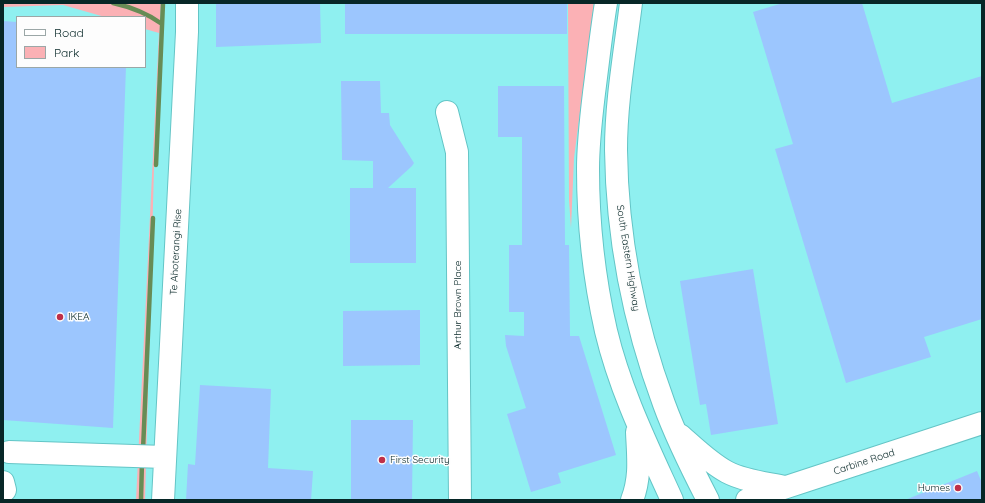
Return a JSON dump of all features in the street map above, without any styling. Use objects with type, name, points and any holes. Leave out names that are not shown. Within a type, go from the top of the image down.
[{"type":"main road","name":"Te Ahoterangi Rise","points":[[163,500],[146,456],[180,169],[187,32],[187,3]]},
{"type":"main road","points":[[606,3],[590,130],[588,168],[590,220],[596,277],[606,331],[623,385],[636,419],[672,500]]},
{"type":"main road","name":"South Eastern Highway","points":[[631,3],[624,50],[617,119],[616,150],[619,208],[630,284],[648,356],[664,405],[708,500]]},
{"type":"main road","name":"Arthur Brown Place","points":[[447,112],[457,152],[460,500]]},
{"type":"main road","points":[[632,500],[637,487],[638,472],[636,419]]},
{"type":"main road","name":"Carbine Road","points":[[747,500],[982,423]]},
{"type":"main road","points":[[675,430],[712,463],[727,472],[741,478],[786,487]]},
{"type":"main road","points":[[5,452],[146,456]]},
{"type":"green space","points":[[3,3],[161,3],[154,168],[145,500],[136,500],[159,33],[146,29],[146,16],[102,16],[63,5],[3,7]]},
{"type":"green space","points":[[568,3],[594,3],[574,158],[571,228],[569,200]]},
{"type":"building","points":[[216,3],[320,3],[321,43],[216,47]]},
{"type":"building","points":[[345,3],[567,3],[567,34],[345,34]]},
{"type":"building","points":[[783,3],[862,3],[892,103],[982,76],[982,319],[924,337],[931,357],[846,383],[775,149],[793,144],[753,12]]},
{"type":"building","name":"IKEA","points":[[3,21],[16,22],[16,68],[126,68],[113,428],[3,420]]},
{"type":"building","points":[[341,81],[380,81],[381,113],[389,113],[390,125],[414,163],[388,188],[416,188],[416,263],[350,263],[350,188],[373,188],[373,161],[342,160]]},
{"type":"building","points":[[498,86],[564,86],[565,245],[569,245],[570,336],[579,336],[616,455],[558,473],[561,483],[531,492],[507,414],[526,408],[506,346],[505,335],[524,336],[524,312],[509,312],[509,245],[522,245],[522,137],[498,137]]},
{"type":"building","points":[[753,269],[778,424],[711,435],[706,404],[700,405],[680,281]]},
{"type":"building","points":[[420,310],[420,365],[343,366],[343,311]]},
{"type":"building","points":[[200,385],[271,389],[268,468],[313,471],[311,500],[186,500],[188,464],[195,465]]},
{"type":"building","name":"First Security","points":[[351,420],[413,420],[412,500],[351,500]]},
{"type":"building","name":"Humes","points":[[977,471],[982,483],[982,500],[905,500]]},
{"type":"waterway","points":[[113,3],[139,11],[162,24]]},
{"type":"waterway","points":[[156,165],[163,3]]},
{"type":"waterway","points":[[143,450],[153,218]]},
{"type":"waterway","points":[[141,500],[142,461]]},
{"type":"place","name":"IKEA","points":[[60,317]]},
{"type":"place","name":"First Security","points":[[382,460]]},
{"type":"place","name":"Humes","points":[[958,488]]}]
